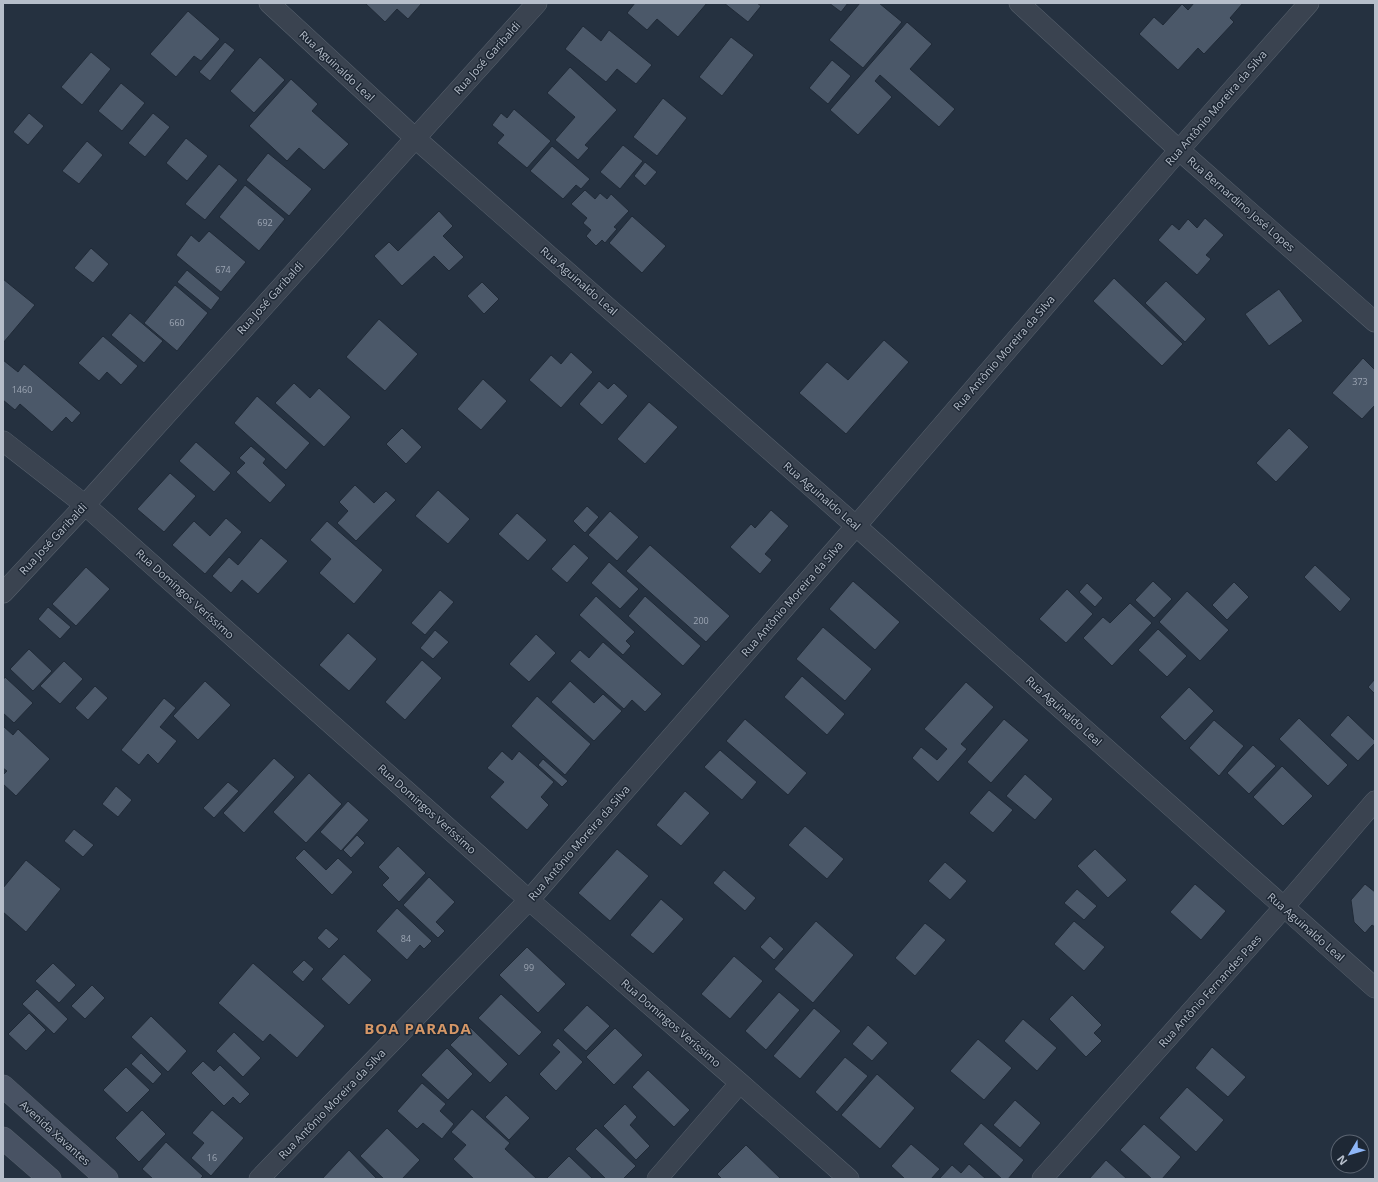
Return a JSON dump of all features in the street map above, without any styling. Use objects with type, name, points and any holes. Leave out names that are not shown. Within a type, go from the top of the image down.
[{"type":"main road","name":"Avenida Xavantes","points":[[3,1086],[107,1179]]},
{"type":"main road","points":[[3,1138],[50,1179]]},
{"type":"street","name":"Rua Aguinaldo Leal","points":[[269,3],[415,138],[856,526],[1375,988]]},
{"type":"street","name":"Rua José Garibaldi","points":[[3,593],[85,505],[537,3]]},
{"type":"street","name":"Rua Bernardino José Lopes","points":[[1019,3],[1179,150],[1375,322]]},
{"type":"street","name":"Rua Antônio Moreira da Silva","points":[[259,1179],[529,900],[856,526],[1179,150],[1309,3]]},
{"type":"street","name":"Rua Domingos Veríssimo","points":[[3,441],[85,505],[529,900],[849,1179]]},
{"type":"street","name":"Rua Antônio Fernandes Paes","points":[[1042,1179],[1284,907],[1375,801]]},
{"type":"street","points":[[657,1179],[740,1083]]},
{"type":"building","points":[[365,3],[422,3],[408,19],[397,9],[385,22]]},
{"type":"building","points":[[635,3],[707,3],[678,37],[657,19],[647,30],[627,13]]},
{"type":"building","points":[[724,3],[757,3],[761,6],[748,22]]},
{"type":"building","points":[[829,3],[848,3],[841,12]]},
{"type":"building","points":[[860,3],[879,3],[902,22],[863,68],[829,40]]},
{"type":"building","points":[[1194,3],[1243,3],[1230,18],[1234,22],[1204,54],[1198,48],[1178,70],[1139,34],[1154,17],[1163,25],[1182,4],[1188,10]]},
{"type":"building","points":[[188,11],[220,39],[201,61],[194,56],[176,77],[150,54]]},
{"type":"building","points":[[907,22],[932,44],[910,69],[955,109],[939,127],[880,75],[875,81],[892,97],[858,135],[830,110]]},
{"type":"building","points":[[583,26],[601,41],[609,30],[652,65],[636,84],[617,69],[606,82],[565,49]]},
{"type":"building","points":[[731,37],[754,55],[722,96],[699,77]]},
{"type":"building","points":[[225,42],[235,50],[210,81],[199,72]]},
{"type":"building","points":[[91,52],[111,69],[82,105],[61,87]]},
{"type":"building","points":[[260,57],[285,80],[254,113],[230,91]]},
{"type":"building","points":[[832,60],[851,76],[828,104],[809,88]]},
{"type":"building","points":[[570,67],[617,110],[585,145],[589,148],[578,160],[555,140],[575,117],[547,93]]},
{"type":"building","points":[[291,79],[318,104],[312,111],[349,144],[324,170],[299,148],[287,161],[249,126]]},
{"type":"building","points":[[121,83],[145,103],[122,131],[98,111]]},
{"type":"building","points":[[663,98],[687,118],[657,156],[633,137]]},
{"type":"building","points":[[514,109],[551,141],[527,168],[497,143],[504,135],[492,125],[501,113],[507,118]]},
{"type":"building","points":[[29,113],[44,126],[28,145],[13,132]]},
{"type":"building","points":[[153,113],[170,127],[145,157],[128,143]]},
{"type":"building","points":[[186,138],[208,156],[187,181],[166,163]]},
{"type":"building","points":[[87,141],[103,155],[79,184],[62,171]]},
{"type":"building","points":[[623,145],[643,161],[620,189],[600,172]]},
{"type":"building","points":[[552,146],[590,179],[581,189],[576,185],[563,199],[530,171]]},
{"type":"building","points":[[268,153],[312,189],[289,216],[246,180]]},
{"type":"building","points":[[645,162],[657,172],[645,186],[634,176]]},
{"type":"building","points":[[219,164],[238,180],[205,220],[185,204]]},
{"type":"building","points":[[245,185],[285,219],[259,251],[219,217]]},
{"type":"building","points":[[585,190],[595,199],[600,193],[607,199],[611,194],[629,211],[614,227],[617,229],[605,243],[602,240],[596,246],[586,236],[591,230],[583,223],[587,218],[571,204]]},
{"type":"building","points":[[439,211],[453,226],[443,236],[464,257],[449,271],[434,256],[402,286],[374,256],[389,242],[398,251]]},
{"type":"building","points":[[632,216],[666,246],[642,273],[609,243]]},
{"type":"building","points":[[1205,218],[1224,235],[1206,255],[1211,259],[1197,275],[1158,240],[1172,224],[1179,230],[1188,219],[1197,228]]},
{"type":"building","points":[[209,231],[246,262],[221,292],[176,255],[191,235],[199,242]]},
{"type":"building","points":[[91,248],[109,264],[93,283],[74,268]]},
{"type":"building","points":[[187,270],[220,298],[211,310],[177,282]]},
{"type":"building","points":[[1114,278],[1183,344],[1162,366],[1093,301]]},
{"type":"building","points":[[3,279],[35,305],[3,343]]},
{"type":"building","points":[[1166,281],[1206,319],[1185,342],[1145,303]]},
{"type":"building","points":[[482,282],[499,299],[484,314],[467,296]]},
{"type":"building","points":[[175,285],[208,313],[177,351],[144,323]]},
{"type":"building","points":[[1279,289],[1303,321],[1269,346],[1245,314]]},
{"type":"building","points":[[130,313],[163,341],[144,363],[111,335]]},
{"type":"building","points":[[379,319],[418,354],[385,391],[346,357]]},
{"type":"building","points":[[103,336],[138,366],[121,385],[107,372],[99,381],[78,363]]},
{"type":"building","points":[[884,340],[909,362],[846,434],[799,393],[827,362],[848,380]]},
{"type":"building","points":[[571,352],[593,372],[561,408],[529,380],[551,355],[561,364]]},
{"type":"building","points":[[1363,358],[1375,370],[1375,405],[1362,419],[1332,393]]},
{"type":"building","points":[[3,360],[18,372],[24,364],[81,413],[72,423],[66,417],[52,432],[20,404],[15,410],[3,400]]},
{"type":"building","points":[[483,379],[507,401],[481,430],[457,409]]},
{"type":"building","points":[[599,381],[608,389],[614,383],[628,396],[602,425],[579,404]]},
{"type":"building","points":[[294,383],[310,398],[319,388],[351,417],[324,447],[275,403]]},
{"type":"building","points":[[257,396],[310,443],[286,470],[234,423]]},
{"type":"building","points":[[649,402],[678,427],[645,464],[617,439]]},
{"type":"building","points":[[402,428],[422,447],[406,464],[386,444]]},
{"type":"building","points":[[1289,428],[1309,447],[1276,482],[1256,463]]},
{"type":"building","points":[[196,442],[231,473],[214,492],[179,461]]},
{"type":"building","points":[[251,446],[266,459],[263,463],[286,485],[270,503],[236,472],[245,463],[239,458]]},
{"type":"building","points":[[170,473],[196,496],[164,532],[137,509]]},
{"type":"building","points":[[355,485],[374,503],[386,491],[396,500],[356,541],[337,523],[348,511],[339,502]]},
{"type":"building","points":[[438,490],[470,519],[448,544],[415,516]]},
{"type":"building","points":[[587,506],[599,517],[585,533],[573,521]]},
{"type":"building","points":[[771,510],[789,526],[765,554],[772,560],[760,574],[730,547],[751,524],[755,528]]},
{"type":"building","points":[[610,511],[639,537],[617,561],[588,535]]},
{"type":"building","points":[[517,513],[547,540],[528,561],[498,534]]},
{"type":"building","points":[[226,518],[242,532],[205,574],[172,545],[194,521],[210,536]]},
{"type":"building","points":[[327,521],[383,570],[354,604],[319,573],[331,559],[310,540]]},
{"type":"building","points":[[261,538],[288,561],[258,594],[242,580],[231,593],[212,576],[229,557],[238,565]]},
{"type":"building","points":[[574,544],[589,558],[567,583],[551,569]]},
{"type":"building","points":[[650,545],[730,616],[706,642],[626,571]]},
{"type":"building","points":[[609,562],[639,589],[620,609],[591,583]]},
{"type":"building","points":[[1315,565],[1351,599],[1340,612],[1304,577]]},
{"type":"building","points":[[86,567],[110,589],[76,626],[52,604]]},
{"type":"building","points":[[853,581],[900,622],[875,650],[829,609]]},
{"type":"building","points":[[1153,581],[1172,599],[1154,618],[1135,600]]},
{"type":"building","points":[[1234,582],[1249,597],[1227,620],[1212,605]]},
{"type":"building","points":[[1087,583],[1103,598],[1095,607],[1079,592]]},
{"type":"building","points":[[1067,589],[1093,614],[1066,643],[1039,619]]},
{"type":"building","points":[[440,590],[454,602],[425,635],[411,623]]},
{"type":"building","points":[[1187,591],[1229,630],[1200,661],[1159,622]]},
{"type":"building","points":[[596,596],[635,632],[626,641],[631,646],[623,655],[579,615]]},
{"type":"building","points":[[645,596],[701,646],[683,666],[628,616]]},
{"type":"building","points":[[1130,603],[1152,623],[1112,666],[1083,638],[1103,617],[1110,623]]},
{"type":"building","points":[[48,607],[71,627],[60,639],[38,619]]},
{"type":"building","points":[[823,627],[872,669],[845,701],[796,659]]},
{"type":"building","points":[[1158,629],[1187,656],[1167,677],[1138,650]]},
{"type":"building","points":[[435,630],[449,642],[433,659],[420,648]]},
{"type":"building","points":[[348,633],[377,659],[349,691],[319,665]]},
{"type":"building","points":[[536,634],[556,653],[529,682],[509,664]]},
{"type":"building","points":[[603,642],[662,694],[645,712],[632,700],[624,709],[570,661],[580,650],[589,658]]},
{"type":"building","points":[[29,649],[52,671],[33,691],[10,669]]},
{"type":"building","points":[[422,660],[442,678],[405,720],[385,702]]},
{"type":"building","points":[[64,661],[83,679],[60,704],[40,686]]},
{"type":"building","points":[[802,676],[845,714],[827,735],[784,697]]},
{"type":"building","points":[[5,677],[33,703],[14,723],[3,713],[3,680]]},
{"type":"building","points":[[1375,679],[1375,694],[1368,687]]},
{"type":"building","points":[[205,681],[231,705],[198,740],[173,716]]},
{"type":"building","points":[[570,681],[594,703],[603,694],[622,711],[594,741],[551,702]]},
{"type":"building","points":[[966,682],[994,707],[961,744],[967,749],[938,782],[912,758],[921,747],[937,760],[947,749],[924,729]]},
{"type":"building","points":[[95,686],[108,698],[88,720],[75,708]]},
{"type":"building","points":[[1189,687],[1214,711],[1185,741],[1160,717]]},
{"type":"building","points":[[537,696],[591,744],[565,775],[511,726]]},
{"type":"building","points":[[164,698],[176,708],[160,727],[177,741],[158,764],[148,754],[139,765],[121,750]]},
{"type":"building","points":[[1348,715],[1375,741],[1375,743],[1358,761],[1330,735]]},
{"type":"building","points":[[1299,718],[1348,765],[1328,786],[1279,739]]},
{"type":"building","points":[[745,719],[807,773],[788,795],[726,741]]},
{"type":"building","points":[[1004,719],[1029,740],[991,783],[967,762]]},
{"type":"building","points":[[1214,720],[1244,746],[1219,776],[1189,748]]},
{"type":"building","points":[[3,726],[13,735],[18,729],[50,759],[16,796],[3,784],[3,775],[7,771],[3,768]]},
{"type":"building","points":[[1253,745],[1276,766],[1249,794],[1227,773]]},
{"type":"building","points":[[720,750],[757,782],[742,800],[704,767]]},
{"type":"building","points":[[502,751],[512,760],[519,751],[554,782],[541,797],[549,805],[527,830],[490,797],[504,782],[487,768]]},
{"type":"building","points":[[274,758],[295,777],[244,833],[223,813]]},
{"type":"building","points":[[543,759],[568,781],[562,787],[538,765]]},
{"type":"building","points":[[1282,766],[1313,796],[1283,826],[1253,797]]},
{"type":"building","points":[[309,773],[342,804],[306,843],[273,812]]},
{"type":"building","points":[[1025,774],[1053,799],[1035,820],[1006,796]]},
{"type":"building","points":[[228,782],[239,791],[214,818],[203,808]]},
{"type":"building","points":[[116,786],[132,800],[118,817],[102,804]]},
{"type":"building","points":[[989,790],[1013,810],[993,833],[969,813]]},
{"type":"building","points":[[685,791],[710,813],[681,846],[656,825]]},
{"type":"building","points":[[348,801],[369,820],[341,851],[320,832]]},
{"type":"building","points":[[805,826],[844,859],[827,879],[788,845]]},
{"type":"building","points":[[74,829],[94,845],[83,857],[64,841]]},
{"type":"building","points":[[357,835],[365,843],[351,858],[343,850]]},
{"type":"building","points":[[398,846],[426,873],[399,902],[382,885],[389,878],[378,867]]},
{"type":"building","points":[[304,849],[326,870],[338,858],[353,872],[332,895],[295,858]]},
{"type":"building","points":[[617,849],[649,876],[610,921],[578,893]]},
{"type":"building","points":[[1095,849],[1127,880],[1108,898],[1077,866]]},
{"type":"building","points":[[26,860],[61,889],[26,932],[3,912],[3,888]]},
{"type":"building","points":[[945,862],[967,881],[950,900],[928,881]]},
{"type":"building","points":[[724,870],[756,898],[745,911],[713,883]]},
{"type":"building","points":[[429,877],[455,902],[436,922],[445,931],[438,938],[403,905]]},
{"type":"building","points":[[1195,884],[1226,911],[1201,940],[1170,912]]},
{"type":"building","points":[[1365,884],[1375,892],[1375,927],[1372,925],[1365,933],[1354,922],[1351,900]]},
{"type":"building","points":[[1077,889],[1097,906],[1084,920],[1064,903]]},
{"type":"building","points":[[661,899],[684,919],[653,954],[630,935]]},
{"type":"building","points":[[397,908],[432,941],[424,949],[420,945],[407,960],[376,931]]},
{"type":"building","points":[[816,921],[854,955],[813,1003],[774,969]]},
{"type":"building","points":[[1074,921],[1105,947],[1084,971],[1054,944]]},
{"type":"building","points":[[925,923],[946,940],[915,976],[895,958]]},
{"type":"building","points":[[326,928],[339,939],[329,949],[317,938]]},
{"type":"building","points":[[770,936],[784,949],[774,960],[760,947]]},
{"type":"building","points":[[527,947],[566,984],[538,1013],[499,975]]},
{"type":"building","points":[[344,954],[372,980],[349,1005],[321,979]]},
{"type":"building","points":[[734,956],[763,981],[730,1019],[701,994]]},
{"type":"building","points":[[304,960],[314,969],[303,982],[292,972]]},
{"type":"building","points":[[53,963],[76,985],[59,1003],[35,981]]},
{"type":"building","points":[[253,963],[325,1026],[297,1058],[270,1034],[263,1042],[218,1003]]},
{"type":"building","points":[[92,985],[105,998],[85,1019],[71,1006]]},
{"type":"building","points":[[37,989],[68,1019],[54,1034],[22,1004]]},
{"type":"building","points":[[779,992],[800,1010],[766,1050],[745,1031]]},
{"type":"building","points":[[501,994],[542,1032],[519,1056],[478,1018]]},
{"type":"building","points":[[1072,995],[1102,1025],[1094,1033],[1102,1041],[1086,1057],[1049,1019]]},
{"type":"building","points":[[587,1005],[610,1026],[586,1051],[563,1030]]},
{"type":"building","points":[[814,1008],[841,1031],[800,1079],[773,1056]]},
{"type":"building","points":[[29,1013],[46,1030],[26,1051],[8,1034]]},
{"type":"building","points":[[151,1016],[187,1051],[168,1072],[131,1037]]},
{"type":"building","points":[[1023,1019],[1057,1048],[1037,1071],[1004,1041]]},
{"type":"building","points":[[868,1025],[888,1043],[872,1061],[852,1044]]},
{"type":"building","points":[[469,1026],[508,1064],[490,1083],[450,1045]]},
{"type":"building","points":[[615,1028],[643,1055],[614,1085],[586,1057]]},
{"type":"building","points":[[234,1032],[261,1058],[243,1077],[216,1051]]},
{"type":"building","points":[[558,1038],[583,1062],[556,1091],[539,1074],[560,1052],[552,1045]]},
{"type":"building","points":[[978,1039],[1012,1068],[984,1100],[950,1071]]},
{"type":"building","points":[[1212,1047],[1246,1077],[1228,1097],[1195,1068]]},
{"type":"building","points":[[447,1048],[473,1074],[448,1100],[421,1075]]},
{"type":"building","points":[[141,1053],[162,1074],[153,1084],[131,1064]]},
{"type":"building","points":[[845,1057],[868,1076],[837,1112],[815,1092]]},
{"type":"building","points":[[203,1061],[214,1071],[220,1065],[250,1094],[240,1104],[233,1097],[224,1106],[191,1073]]},
{"type":"building","points":[[126,1067],[150,1090],[127,1113],[103,1090]]},
{"type":"building","points":[[648,1070],[690,1110],[674,1127],[632,1087]]},
{"type":"building","points":[[877,1074],[915,1108],[880,1149],[841,1115]]},
{"type":"building","points":[[422,1083],[446,1104],[440,1111],[454,1124],[442,1139],[423,1123],[417,1129],[397,1111]]},
{"type":"building","points":[[1187,1087],[1224,1120],[1196,1152],[1159,1118]]},
{"type":"building","points":[[506,1095],[530,1118],[509,1140],[485,1117]]},
{"type":"building","points":[[1015,1100],[1041,1123],[1020,1148],[993,1125]]},
{"type":"building","points":[[625,1104],[637,1117],[630,1125],[650,1146],[636,1160],[603,1126]]},
{"type":"building","points":[[472,1109],[510,1143],[505,1149],[537,1179],[474,1179],[453,1159],[466,1145],[451,1132]]},
{"type":"building","points":[[142,1110],[166,1134],[139,1162],[115,1138]]},
{"type":"building","points":[[212,1110],[244,1138],[211,1176],[191,1158],[204,1143],[192,1133]]},
{"type":"building","points":[[981,1123],[1024,1160],[1008,1179],[1002,1179],[963,1144]]},
{"type":"building","points":[[1144,1124],[1181,1157],[1162,1179],[1152,1179],[1120,1150]]},
{"type":"building","points":[[387,1128],[420,1160],[402,1179],[384,1179],[360,1156]]},
{"type":"building","points":[[596,1128],[636,1166],[623,1179],[606,1179],[575,1149]]},
{"type":"building","points":[[166,1142],[203,1176],[200,1179],[153,1179],[142,1169]]},
{"type":"building","points":[[911,1144],[940,1169],[931,1179],[905,1179],[891,1166]]},
{"type":"building","points":[[746,1145],[781,1179],[722,1179],[717,1174]]},
{"type":"building","points":[[349,1150],[377,1179],[322,1179]]},
{"type":"building","points":[[569,1156],[593,1179],[546,1179]]},
{"type":"building","points":[[1106,1160],[1127,1179],[1089,1179]]},
{"type":"building","points":[[969,1164],[986,1179],[939,1179],[952,1165],[961,1173]]},
{"type":"district","name":"BOA PARADA","points":[[418,1029]]}]
